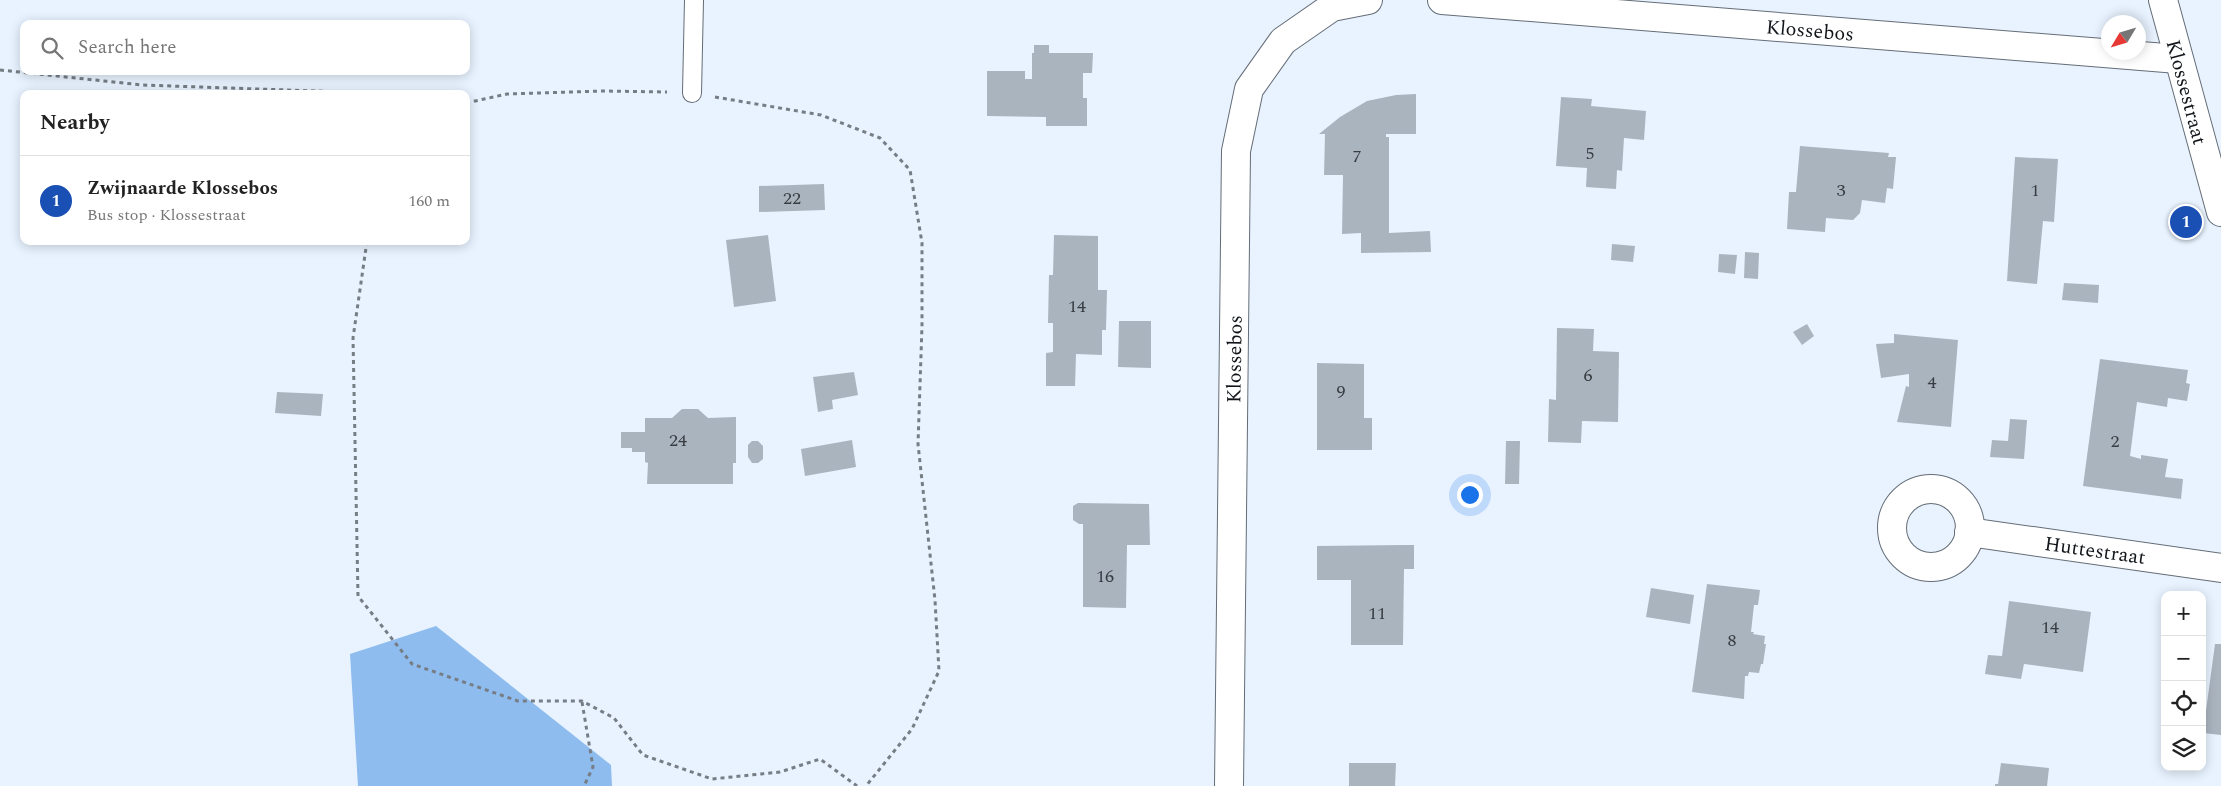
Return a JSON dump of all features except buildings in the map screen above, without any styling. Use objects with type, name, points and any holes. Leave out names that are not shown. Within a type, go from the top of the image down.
[{"type":"street","name":"Klossebos","points":[[1229,786],[1236,151],[1249,89],[1283,41],[1332,7],[1368,0]]},
{"type":"street","name":"Klossebos","points":[[1442,0],[2178,59]]},
{"type":"street","name":"Klossestraat","points":[[2163,0],[2221,212]]},
{"type":"street","name":"Huttestraat","points":[[1969,532],[2221,568]]},
{"type":"lane","points":[[692,93],[694,0]]},
{"type":"path","points":[[0,70],[20,72]]},
{"type":"path","points":[[47,75],[142,85],[286,90]]},
{"type":"path","points":[[470,102],[507,94],[605,91],[692,93],[821,115],[880,138],[910,170],[922,243],[922,326],[918,444],[935,600],[939,671],[912,729],[866,786]]},
{"type":"path","points":[[366,245],[353,338],[358,596],[412,664],[518,701],[582,701],[614,718],[643,755],[712,779],[780,772],[820,759],[857,786]]},
{"type":"path","points":[[582,701],[593,767],[584,786]]},
{"type":"shaded area","points":[[436,626],[611,765],[612,786],[358,786],[350,654]]},
{"type":"place","name":"Zwijnaarde Klossebos","points":[[2186,222]]}]
